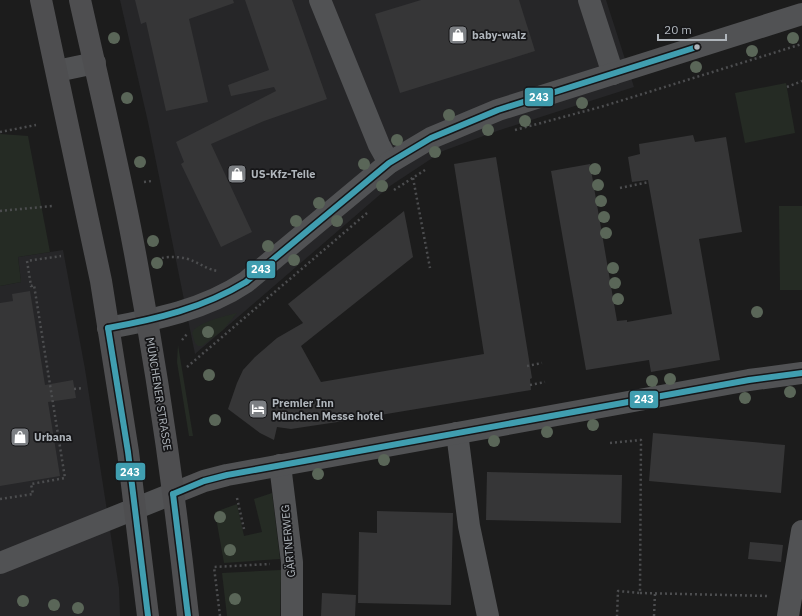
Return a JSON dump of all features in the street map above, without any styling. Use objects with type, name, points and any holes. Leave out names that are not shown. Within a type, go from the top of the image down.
[{"type":"main road","points":[[41,0],[101,281],[135,508],[148,616]]},
{"type":"main road","name":"MÜNCHENER STRASSE","points":[[80,0],[130,227],[147,321],[173,494],[188,616]]},
{"type":"street","points":[[320,0],[379,145],[389,163]]},
{"type":"street","points":[[589,0],[613,74]]},
{"type":"street","points":[[108,328],[178,314],[226,295],[246,282],[389,163],[431,138],[498,110],[802,14]]},
{"type":"street","points":[[57,71],[95,63]]},
{"type":"street","points":[[0,563],[204,481],[227,475],[742,382],[802,373]]},
{"type":"street","points":[[457,433],[469,526],[488,616]]},
{"type":"street","name":"GÄRTNERWEG","points":[[280,465],[292,562],[292,616]]},
{"type":"street","points":[[788,616],[802,531]]},
{"type":"path","points":[[511,131],[604,106],[802,44]]},
{"type":"path","points":[[787,87],[802,81]]},
{"type":"path","points":[[0,132],[36,125]]},
{"type":"path","points":[[388,196],[430,167]]},
{"type":"path","points":[[413,178],[430,268]]},
{"type":"path","points":[[141,183],[152,181]]},
{"type":"path","points":[[620,188],[649,182]]},
{"type":"path","points":[[0,211],[52,206]]},
{"type":"path","points":[[187,367],[370,211]]},
{"type":"path","points":[[0,499],[33,494],[31,484],[64,478],[34,285],[31,286],[27,261],[61,256]]},
{"type":"path","points":[[162,258],[166,257]]},
{"type":"path","points":[[527,366],[542,363]]},
{"type":"path","points":[[530,385],[545,382]]},
{"type":"path","points":[[74,389],[83,388]]},
{"type":"path","points":[[610,443],[641,440],[640,592]]},
{"type":"path","points":[[237,498],[244,529]]},
{"type":"path","points":[[220,616],[214,567],[292,562]]},
{"type":"path","points":[[617,616],[618,591],[771,597]]},
{"type":"path","points":[[654,616],[655,593]]},
{"type":"shaded area","points":[[120,0],[606,0],[634,87],[497,131],[443,151],[390,186],[195,354],[148,122]]},
{"type":"shaded area","points":[[786,83],[795,133],[745,143],[735,93]]},
{"type":"shaded area","points":[[0,134],[28,136],[50,252],[18,257],[21,282],[0,286]]},
{"type":"shaded area","points":[[779,206],[802,206],[802,290],[780,290]]},
{"type":"shaded area","points":[[63,250],[85,369],[119,588],[120,616],[0,616],[0,286],[21,282],[18,257]]},
{"type":"shaded area","points":[[237,313],[223,330],[202,346],[198,346],[195,343],[192,333],[195,329],[212,320]]},
{"type":"shaded area","points":[[178,345],[193,436],[189,436],[177,362]]},
{"type":"shaded area","points":[[272,493],[280,559],[224,563],[215,512],[237,504],[244,536],[262,532],[254,499]]},
{"type":"shaded area","points":[[281,570],[280,616],[227,616],[222,573]]},
{"type":"building","points":[[135,0],[233,0],[234,3],[189,19],[208,102],[166,111],[146,22],[141,24]]},
{"type":"building","points":[[245,0],[292,0],[327,99],[264,121],[211,144],[252,232],[221,247],[181,164],[184,162],[176,142],[276,91],[274,87],[231,96],[228,85],[269,70]]},
{"type":"building","points":[[421,0],[519,0],[535,51],[400,93],[375,14]]},
{"type":"building","points":[[693,135],[695,142],[726,137],[742,232],[699,239],[720,360],[651,372],[649,360],[586,370],[551,171],[590,164],[617,321],[627,320],[627,322],[672,314],[648,180],[632,182],[628,157],[640,154],[639,144]]},
{"type":"building","points":[[496,157],[532,378],[530,379],[531,390],[291,429],[277,427],[274,440],[260,433],[228,409],[243,370],[255,357],[277,338],[303,323],[288,304],[404,211],[413,257],[301,346],[321,382],[484,354],[454,164]]},
{"type":"building","points":[[30,291],[45,385],[73,380],[76,398],[48,402],[60,476],[0,486],[0,303],[13,301],[12,294]]},
{"type":"building","points":[[653,433],[785,445],[781,493],[649,481]]},
{"type":"building","points":[[487,472],[622,475],[621,523],[486,520]]},
{"type":"building","points":[[377,511],[453,513],[451,605],[358,603],[359,532],[377,533]]},
{"type":"building","points":[[750,542],[783,545],[781,562],[748,559]]},
{"type":"building","points":[[322,593],[356,595],[355,616],[321,616]]},
{"type":"transit line","name":"243","points":[[108,328],[144,321],[196,306],[246,282],[389,163],[431,138],[498,110],[697,47]]},
{"type":"transit line","name":"243","points":[[108,328],[128,452],[148,616]]},
{"type":"transit line","name":"243","points":[[173,494],[204,481],[227,475],[749,380],[802,373]]},
{"type":"transit line","name":"243","points":[[173,494],[188,616]]},
{"type":"place","name":"baby-walz","points":[[458,35]]},
{"type":"place","name":"US-Kfz-Teile","points":[[237,174]]},
{"type":"place","name":"Premier Inn München Messe hotel","points":[[258,409]]},
{"type":"place","name":"Urbana","points":[[20,437]]}]
